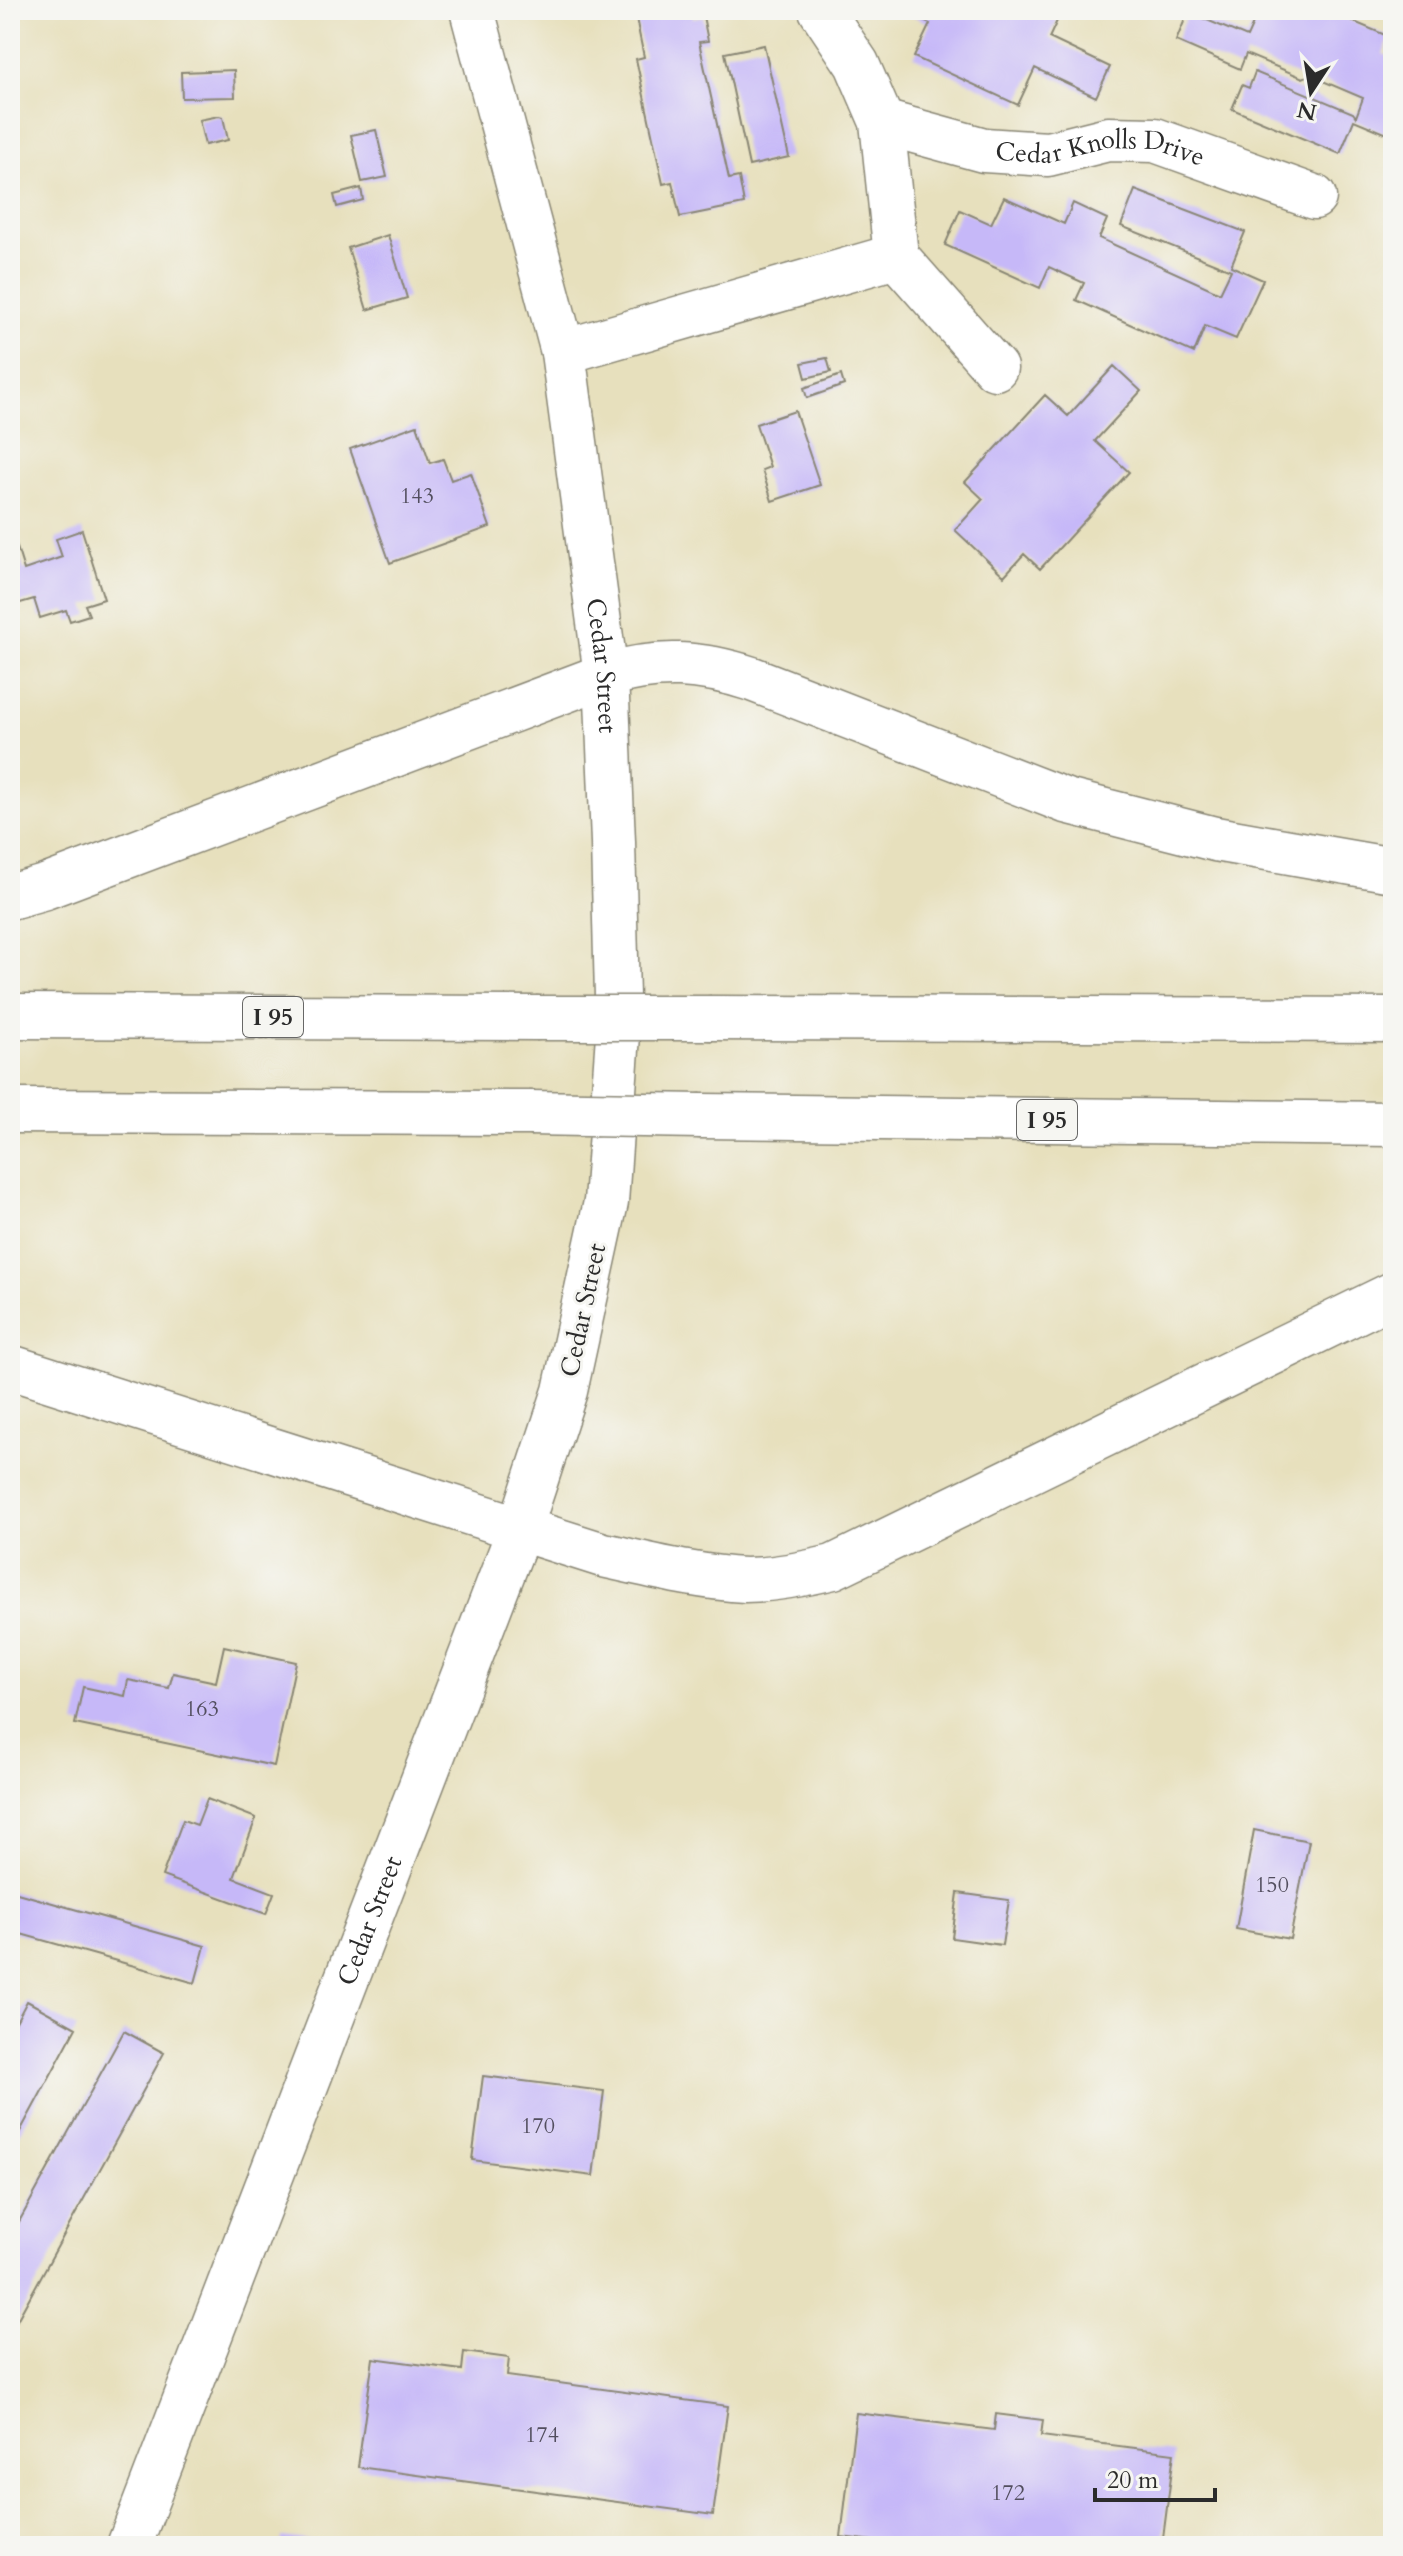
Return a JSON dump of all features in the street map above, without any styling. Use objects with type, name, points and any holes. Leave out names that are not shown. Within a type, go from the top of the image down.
[{"type":"main road","name":"Cedar Street","points":[[129,2546],[520,1528],[565,1391],[606,1202],[618,1035],[606,675],[563,352],[472,10]]},
{"type":"main road","points":[[821,10],[857,64],[882,122],[896,256],[995,368]]},
{"type":"main road","name":"Cedar Knolls Drive","points":[[882,122],[984,150],[1048,154],[1108,139],[1155,140],[1314,197]]},
{"type":"main road","points":[[563,352],[896,256]]},
{"type":"main road","points":[[10,897],[45,887],[606,675],[673,664],[720,669],[1066,801],[1215,839],[1393,870]]},
{"type":"main road","name":"I 95","points":[[10,1016],[1393,1020]]},
{"type":"main road","name":"I 95","points":[[10,1111],[529,1113],[1393,1124]]},
{"type":"main road","points":[[10,1367],[603,1555],[694,1574],[746,1580],[790,1577],[833,1567],[1393,1294]]},
{"type":"building","points":[[626,10],[692,10],[693,18],[703,16],[708,41],[699,42],[729,179],[739,177],[744,204],[680,217],[672,182],[663,184],[636,59],[644,57],[636,18],[628,20]]},
{"type":"building","points":[[900,10],[1062,10],[1049,38],[1110,67],[1096,97],[1035,68],[1018,105],[914,57],[930,24]]},
{"type":"building","points":[[1259,10],[1326,10],[1390,37],[1383,54],[1393,58],[1392,136],[1354,120],[1340,154],[1232,109],[1242,85],[1249,88],[1255,72],[1353,113],[1356,117],[1363,98],[1309,75],[1303,78],[1246,54],[1240,69],[1176,41],[1188,12],[1247,37]]},
{"type":"building","points":[[764,45],[789,157],[749,166],[725,53]]},
{"type":"building","points":[[234,70],[235,97],[182,98],[181,72]]},
{"type":"building","points":[[223,117],[228,140],[205,145],[199,120]]},
{"type":"building","points":[[376,130],[387,177],[362,182],[351,135]]},
{"type":"building","points":[[361,188],[363,200],[337,207],[334,195]]},
{"type":"building","points":[[1135,190],[1245,232],[1231,266],[1263,280],[1236,339],[1205,326],[1194,353],[1076,300],[1084,283],[1049,267],[1040,288],[945,245],[960,210],[991,224],[1004,197],[1064,224],[1073,203],[1107,219],[1099,238],[1220,293],[1231,270],[1121,226]]},
{"type":"building","points":[[388,235],[407,298],[367,310],[348,248]]},
{"type":"building","points":[[827,358],[831,372],[806,378],[802,363]]},
{"type":"building","points":[[1114,366],[1141,391],[1095,441],[1129,472],[1040,569],[1024,554],[1004,576],[955,530],[983,499],[965,482],[1045,395],[1068,416]]},
{"type":"building","points":[[841,375],[844,385],[807,398],[804,388]]},
{"type":"building","points":[[795,411],[820,485],[772,501],[762,470],[770,467],[756,424]]},
{"type":"building","points":[[417,425],[430,463],[443,459],[451,480],[471,473],[490,527],[390,563],[350,449]]},
{"type":"building","points":[[82,530],[104,599],[85,605],[89,615],[70,621],[66,610],[40,618],[34,599],[10,606],[10,542],[15,541],[24,570],[62,557],[56,539]]},
{"type":"building","points":[[224,1646],[296,1662],[274,1766],[75,1724],[83,1687],[125,1696],[128,1680],[169,1688],[173,1673],[216,1682]]},
{"type":"building","points":[[207,1799],[256,1818],[234,1878],[274,1893],[266,1914],[162,1876],[183,1820],[197,1825]]},
{"type":"building","points":[[1254,1830],[1309,1841],[1290,1939],[1236,1929]]},
{"type":"building","points":[[10,1891],[205,1946],[195,1983],[10,1931]]},
{"type":"building","points":[[958,1893],[1009,1900],[1002,1945],[952,1938]]},
{"type":"building","points":[[27,2001],[76,2028],[10,2150],[10,2033]]},
{"type":"building","points":[[124,2031],[164,2053],[10,2333],[10,2238]]},
{"type":"building","points":[[483,2076],[604,2091],[593,2176],[472,2160]]},
{"type":"building","points":[[464,2352],[509,2358],[507,2376],[728,2406],[713,2515],[358,2467],[373,2358],[462,2370]]},
{"type":"building","points":[[856,2413],[994,2430],[996,2414],[1043,2420],[1041,2436],[1174,2453],[1162,2546],[913,2546],[841,2537]]},
{"type":"building","points":[[282,2537],[337,2544],[281,2546]]}]
